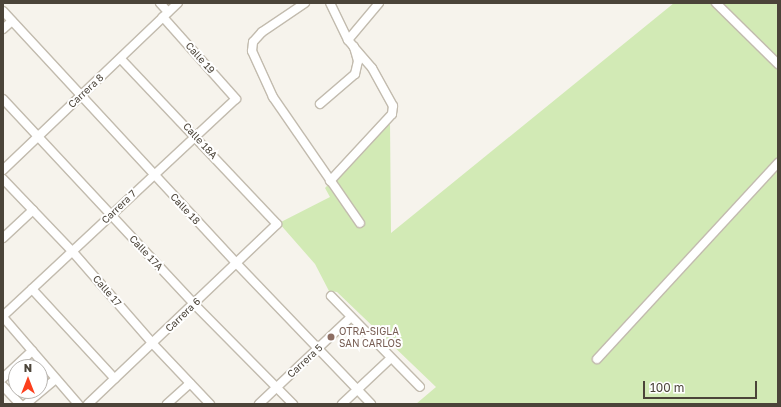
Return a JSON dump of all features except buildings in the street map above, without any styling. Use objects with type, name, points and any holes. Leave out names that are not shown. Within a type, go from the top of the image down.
[{"type":"street","name":"Calle 19","points":[[160,3],[166,14],[236,99]]},
{"type":"street","name":"Carrera 8","points":[[3,170],[81,95],[122,59],[178,3]]},
{"type":"street","points":[[304,3],[262,32],[253,42],[252,50],[273,97],[360,223]]},
{"type":"street","points":[[330,3],[348,40],[372,68],[393,106],[392,114],[330,181]]},
{"type":"street","points":[[348,40],[379,3]]},
{"type":"street","points":[[716,3],[778,64]]},
{"type":"street","name":"Calle 18","points":[[3,11],[236,263],[371,404]]},
{"type":"street","points":[[3,29],[12,21]]},
{"type":"street","points":[[320,104],[355,74],[358,61],[354,47]]},
{"type":"street","name":"Calle 18A","points":[[122,59],[277,224]]},
{"type":"street","name":"Calle 17A","points":[[3,99],[194,304],[293,404]]},
{"type":"street","name":"Carrera 7","points":[[3,317],[111,216],[153,174],[196,137],[236,99]]},
{"type":"street","points":[[597,359],[778,163]]},
{"type":"street","name":"Calle 17","points":[[3,179],[72,251],[153,344],[210,404]]},
{"type":"street","points":[[3,238],[33,210]]},
{"type":"street","name":"Carrera 6","points":[[88,404],[153,344],[277,224]]},
{"type":"street","points":[[32,289],[115,379]]},
{"type":"street","points":[[331,296],[350,318],[420,386]]},
{"type":"street","points":[[3,317],[78,404]]},
{"type":"street","name":"Carrera 5","points":[[259,404],[350,318]]},
{"type":"street","points":[[3,378],[32,350]]},
{"type":"street","points":[[342,404],[391,358]]},
{"type":"street","points":[[26,404],[56,379]]},
{"type":"street","points":[[167,404],[190,383]]},
{"type":"street","points":[[3,386],[20,404]]},
{"type":"green space","points":[[674,3],[778,3],[778,404],[416,404],[436,387],[337,292],[329,291],[315,264],[279,223],[330,197],[325,188],[390,121],[391,233]]},
{"type":"place","name":"OTRA-SIGLA SAN CARLOS","points":[[331,337]]}]
